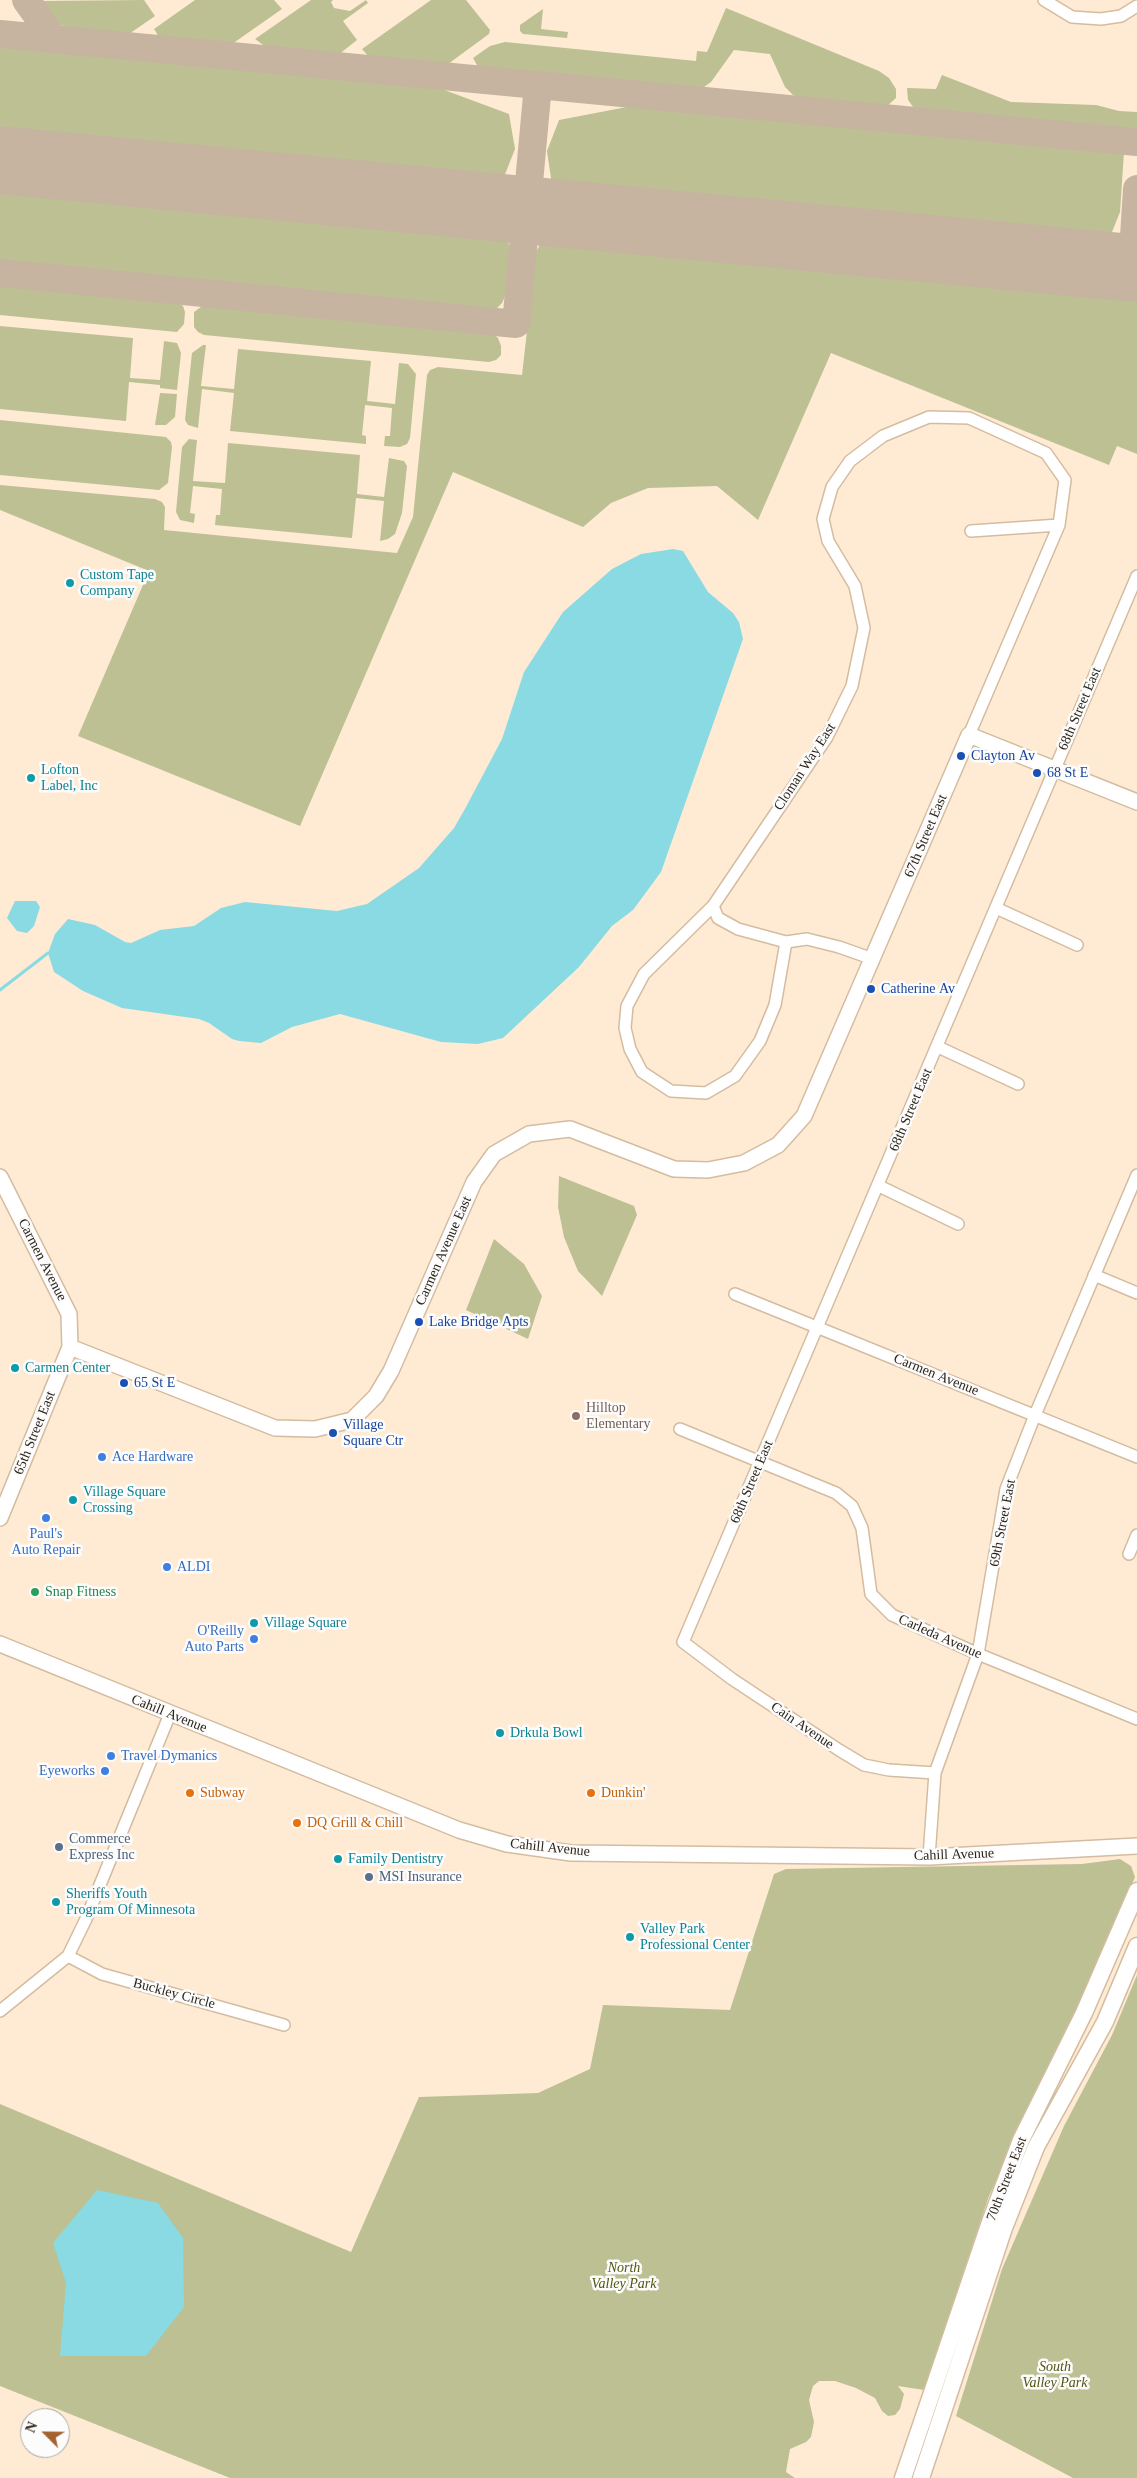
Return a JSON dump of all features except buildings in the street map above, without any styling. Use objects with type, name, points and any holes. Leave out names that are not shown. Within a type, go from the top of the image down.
[{"type":"main road","name":"70th Street East","points":[[903,2478],[990,2222],[1021,2140],[1084,2013],[1137,1891]]},
{"type":"main road","name":"70th Street East","points":[[920,2478],[1004,2228],[1036,2146],[1104,2022],[1137,1946]]},
{"type":"street","points":[[1044,0],[1072,16],[1101,19],[1121,16],[1137,6]]},
{"type":"street","name":"Cloman Way East","points":[[786,942],[775,1005],[760,1041],[735,1076],[706,1093],[671,1091],[642,1072],[630,1049],[625,1028],[627,1006],[644,974],[713,906],[827,737],[852,686],[864,628],[855,586],[828,542],[823,519],[832,487],[850,460],[883,436],[929,417],[969,418],[1046,453],[1065,480]]},
{"type":"street","name":"67th Street East","points":[[744,1163],[778,1145],[804,1116],[1059,525],[1065,480]]},
{"type":"street","points":[[971,531],[1059,525]]},
{"type":"street","name":"68th Street East","points":[[683,1642],[1137,576]]},
{"type":"street","points":[[969,735],[1137,802]]},
{"type":"street","points":[[713,906],[718,918],[738,930],[786,942],[807,939],[839,947],[873,959]]},
{"type":"street","points":[[996,908],[1077,945]]},
{"type":"street","points":[[938,1047],[1018,1084]]},
{"type":"street","name":"Carmen Avenue East","points":[[70,1347],[275,1428],[315,1429],[352,1420],[376,1396],[391,1371],[474,1182],[494,1154],[529,1134],[570,1129],[674,1170],[708,1170],[744,1163]]},
{"type":"street","name":"69th Street East","points":[[929,1857],[935,1773],[978,1654],[1006,1489],[1034,1415],[1137,1175]]},
{"type":"street","name":"Carmen Avenue","points":[[0,1177],[69,1314],[70,1347]]},
{"type":"street","points":[[878,1186],[958,1224]]},
{"type":"street","points":[[1094,1275],[1137,1293]]},
{"type":"street","name":"Carmen Avenue","points":[[736,1294],[1137,1457]]},
{"type":"street","name":"65th Street East","points":[[0,1518],[70,1347]]},
{"type":"street","name":"Carleda Avenue","points":[[680,1429],[836,1493],[852,1506],[862,1528],[871,1594],[892,1615],[978,1654],[1137,1718]]},
{"type":"street","points":[[1129,1554],[1137,1535]]},
{"type":"street","name":"Cain Avenue","points":[[683,1642],[732,1679],[864,1765],[889,1770],[935,1773]]},
{"type":"street","name":"Cahill Avenue","points":[[0,1644],[459,1830],[506,1844],[572,1853],[929,1857],[1137,1846]]},
{"type":"street","points":[[0,2011],[68,1956],[86,1919],[170,1714]]},
{"type":"street","name":"Buckley Circle","points":[[68,1956],[102,1974],[284,2024]]},
{"type":"green space","points":[[144,0],[155,16],[129,34],[69,28],[58,24],[38,1]]},
{"type":"green space","points":[[195,0],[274,0],[282,9],[232,44],[159,37],[154,29]]},
{"type":"green space","points":[[311,0],[333,0],[331,2],[334,8],[350,11],[366,0],[368,3],[343,21],[357,40],[338,55],[266,47],[255,39]]},
{"type":"green space","points":[[431,0],[466,0],[490,30],[489,34],[448,64],[369,57],[362,49]]},
{"type":"green space","points":[[726,8],[879,71],[889,78],[896,89],[896,98],[886,107],[803,99],[793,95],[785,87],[770,54],[734,50],[711,82],[704,87],[694,89],[478,67],[473,58],[490,46],[505,42],[696,61],[697,51],[707,52]]},
{"type":"green space","points":[[543,9],[541,29],[568,32],[567,38],[523,34],[520,31],[520,25]]},
{"type":"green space","points":[[0,46],[439,88],[509,114],[515,149],[502,182],[499,184],[0,136]]},
{"type":"green space","points":[[942,75],[1011,102],[1096,105],[1119,111],[1137,112],[1137,130],[916,111],[908,100],[907,88],[936,89]]},
{"type":"green space","points":[[632,106],[1124,152],[1120,212],[1108,242],[557,190],[552,185],[547,151],[559,120]]},
{"type":"green space","points":[[0,184],[487,229],[507,239],[510,247],[506,294],[502,303],[497,308],[486,311],[0,265]]},
{"type":"green space","points":[[561,236],[1137,291],[1137,454],[1117,446],[1109,465],[831,353],[758,520],[717,486],[648,488],[611,503],[583,527],[453,472],[300,826],[78,736],[149,571],[0,510],[0,485],[155,499],[162,502],[165,507],[164,530],[397,553],[413,517],[427,375],[430,370],[438,367],[522,375],[536,252],[540,244]]},
{"type":"green space","points":[[0,285],[176,301],[183,306],[185,312],[184,324],[177,332],[0,315]]},
{"type":"green space","points":[[205,304],[482,330],[491,332],[498,338],[501,346],[501,355],[496,360],[489,362],[204,335],[194,327],[194,312]]},
{"type":"green space","points":[[0,326],[133,338],[130,378],[160,380],[164,341],[177,343],[181,353],[177,390],[160,388],[160,385],[129,382],[126,421],[0,409]]},
{"type":"green space","points":[[206,345],[201,386],[234,389],[238,349],[371,361],[367,401],[395,404],[399,363],[408,364],[416,374],[410,438],[407,444],[400,447],[384,446],[385,436],[390,436],[392,408],[365,405],[362,435],[366,436],[366,444],[230,431],[234,393],[202,389],[198,428],[188,425],[185,420],[192,353]]},
{"type":"green space","points":[[160,393],[177,394],[175,417],[166,425],[155,425]]},
{"type":"green space","points":[[0,420],[166,437],[171,442],[172,447],[168,483],[159,490],[0,475]]},
{"type":"green space","points":[[189,439],[197,440],[193,481],[225,483],[228,443],[360,455],[357,494],[384,497],[389,458],[404,461],[407,466],[402,513],[395,534],[388,539],[380,541],[384,501],[356,498],[352,538],[215,525],[216,515],[220,515],[222,489],[193,486],[190,513],[195,514],[194,523],[180,520],[176,512],[182,447]]},
{"type":"green space","points":[[559,1176],[634,1206],[637,1215],[602,1296],[578,1271],[564,1237],[558,1207]]},
{"type":"green space","points":[[494,1239],[524,1264],[542,1296],[528,1339],[466,1310]]},
{"type":"green space","name":"North Valley Park","points":[[1120,1859],[1131,1866],[1135,1877],[1069,2032],[989,2196],[924,2390],[898,2386],[904,2394],[900,2409],[895,2415],[888,2416],[882,2411],[875,2398],[856,2388],[835,2381],[819,2381],[813,2386],[809,2400],[814,2422],[811,2437],[806,2442],[790,2449],[786,2472],[795,2478],[230,2478],[70,2414],[70,2408],[55,2408],[0,2386],[0,2104],[351,2252],[419,2097],[538,2093],[590,2069],[603,2005],[730,2010],[774,1874],[786,1869],[1082,1864]]},
{"type":"green space","name":"South Valley Park","points":[[1137,1975],[1137,2478],[1073,2478],[956,2416],[1002,2269],[1064,2126],[1112,2035]]},
{"type":"water","points":[[673,549],[683,551],[708,592],[733,613],[739,622],[743,639],[661,872],[633,910],[612,926],[579,967],[503,1038],[478,1044],[441,1042],[340,1014],[292,1027],[261,1043],[239,1041],[232,1039],[209,1023],[199,1019],[122,1008],[83,991],[54,972],[48,953],[55,934],[68,919],[95,925],[125,942],[131,943],[160,930],[194,926],[221,908],[245,902],[337,911],[367,904],[419,868],[454,828],[502,739],[524,672],[563,612],[612,569],[641,554]]},
{"type":"water","points":[[15,901],[36,901],[40,907],[34,926],[27,933],[17,931],[7,918]]},
{"type":"water","points":[[97,2190],[158,2203],[183,2238],[184,2307],[146,2356],[60,2356],[66,2283],[53,2243]]},
{"type":"waterway","points":[[0,990],[48,953]]},
{"type":"taxiway","points":[[26,0],[54,39]]},
{"type":"taxiway","points":[[0,34],[1137,142]]},
{"type":"taxiway","points":[[0,273],[516,324],[538,85]]},
{"type":"taxiway","points":[[1132,268],[1137,189]]},
{"type":"runway","points":[[0,160],[1132,268]]},
{"type":"place","name":"Custom Tape Company","points":[[70,583]]},
{"type":"place","name":"Clayton Av","points":[[961,756]]},
{"type":"place","name":"68 St E","points":[[1037,773]]},
{"type":"place","name":"Lofton Label, Inc","points":[[31,778]]},
{"type":"place","name":"Catherine Av","points":[[871,989]]},
{"type":"place","name":"Lake Bridge Apts","points":[[419,1322]]},
{"type":"place","name":"Carmen Center","points":[[15,1368]]},
{"type":"place","name":"65 St E","points":[[124,1383]]},
{"type":"place","name":"Hilltop Elementary","points":[[576,1416]]},
{"type":"place","name":"Village Square Ctr","points":[[333,1433]]},
{"type":"place","name":"Ace Hardware","points":[[102,1457]]},
{"type":"place","name":"Village Square Crossing","points":[[73,1500]]},
{"type":"place","name":"Paul's Auto Repair","points":[[46,1518]]},
{"type":"place","name":"ALDI","points":[[167,1567]]},
{"type":"place","name":"Snap Fitness","points":[[35,1592]]},
{"type":"place","name":"Village Square","points":[[254,1623]]},
{"type":"place","name":"O'Reilly Auto Parts","points":[[254,1639]]},
{"type":"place","name":"Drkula Bowl","points":[[500,1733]]},
{"type":"place","name":"Travel Dymanics","points":[[111,1756]]},
{"type":"place","name":"Eyeworks","points":[[105,1771]]},
{"type":"place","name":"Subway","points":[[190,1793]]},
{"type":"place","name":"Dunkin'","points":[[591,1793]]},
{"type":"place","name":"DQ Grill & Chill","points":[[297,1823]]},
{"type":"place","name":"Commerce Express Inc","points":[[59,1847]]},
{"type":"place","name":"Family Dentistry","points":[[338,1859]]},
{"type":"place","name":"MSI Insurance","points":[[369,1877]]},
{"type":"place","name":"Sheriffs Youth Program Of Minnesota","points":[[56,1902]]},
{"type":"place","name":"Valley Park Professional Center","points":[[630,1937]]}]
